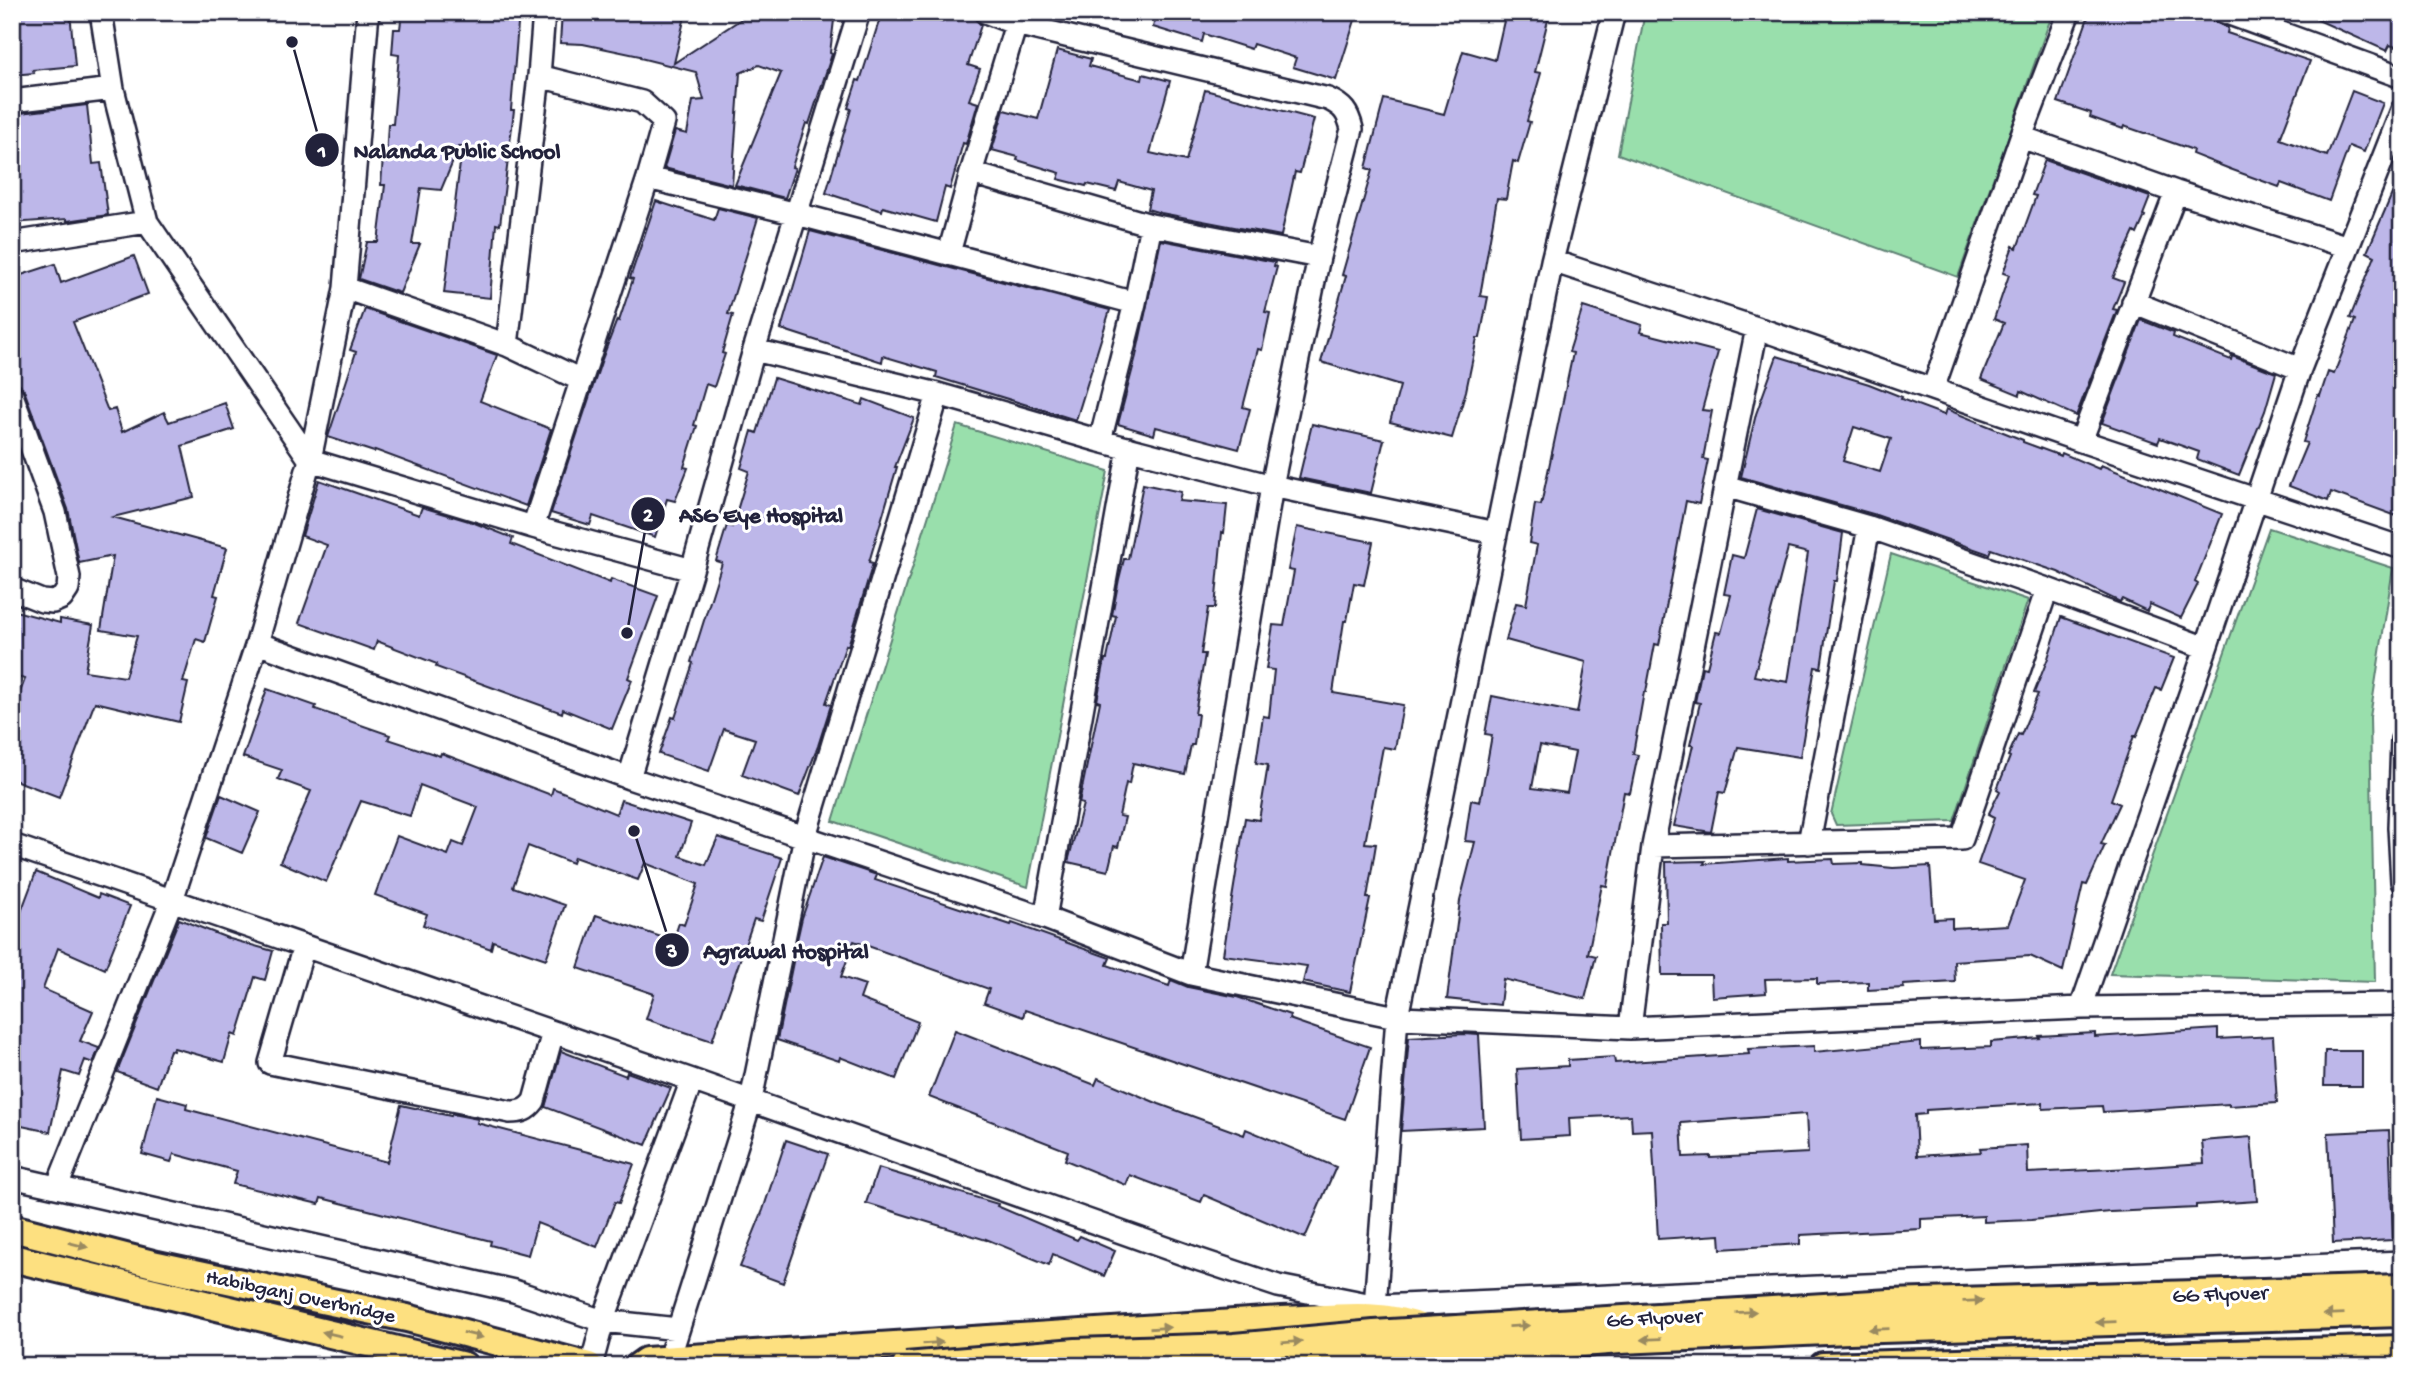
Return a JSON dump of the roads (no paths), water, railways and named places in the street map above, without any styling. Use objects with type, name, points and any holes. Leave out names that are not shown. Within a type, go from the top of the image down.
[{"type":"main road","name":"Habibganj Overbridge","points":[[12,1228],[157,1265],[407,1318],[590,1366]]},
{"type":"main road","name":"Habibganj Overbridge","points":[[12,1258],[464,1366]]},
{"type":"main road","name":"GG Flyover","points":[[906,1366],[1076,1352],[1234,1347],[1374,1334],[1876,1304],[2402,1288]]},
{"type":"main road","points":[[639,1366],[646,1360],[1375,1312],[1443,1338],[1495,1366]]},
{"type":"main road","name":"GG Flyover","points":[[1297,1366],[1634,1339],[2402,1313]]},
{"type":"main road","points":[[1823,1366],[2402,1349]]},
{"type":"main road","points":[[2328,1366],[2402,1363]]},
{"type":"street","points":[[101,12],[113,89],[146,222],[310,460],[533,527],[692,570]]},
{"type":"street","points":[[57,1187],[172,900],[257,643],[310,460],[345,288],[368,12]]},
{"type":"street","points":[[508,345],[544,12]]},
{"type":"street","points":[[629,778],[692,570],[754,350],[859,12]]},
{"type":"street","points":[[985,12],[1016,24],[1328,99],[1349,114],[1352,129],[1319,257],[1272,486],[1191,974]]},
{"type":"street","points":[[1376,1366],[1375,1312],[1397,1017],[1552,261],[1614,12]]},
{"type":"street","points":[[1933,389],[2021,137],[2069,12]]},
{"type":"street","points":[[2224,12],[2402,77]]},
{"type":"street","points":[[949,253],[1016,24]]},
{"type":"street","points":[[533,527],[664,122],[642,102],[539,76]]},
{"type":"street","points":[[12,101],[113,89]]},
{"type":"street","points":[[2081,1008],[2300,369],[2402,110]]},
{"type":"street","points":[[2021,137],[2176,192],[2348,247]]},
{"type":"street","points":[[971,173],[1152,225],[1319,257]]},
{"type":"street","points":[[648,178],[949,253],[1135,303]]},
{"type":"street","points":[[2081,441],[2176,192]]},
{"type":"street","points":[[12,243],[146,222]]},
{"type":"street","points":[[1100,441],[1152,225]]},
{"type":"street","points":[[1552,261],[1757,328],[2081,441],[2402,548]]},
{"type":"street","points":[[345,288],[508,345],[581,380]]},
{"type":"street","points":[[2133,302],[2300,369]]},
{"type":"street","points":[[1630,1028],[1653,846],[1757,328]]},
{"type":"street","points":[[754,350],[938,394],[1100,441],[1272,486],[1496,533]]},
{"type":"street","points":[[669,1359],[751,1100],[806,836],[938,394]]},
{"type":"street","points":[[12,395],[55,512],[69,577],[68,589],[62,598],[53,602],[42,601],[12,589]]},
{"type":"street","points":[[1045,918],[1129,448]]},
{"type":"street","points":[[1725,486],[1869,527],[2206,648]]},
{"type":"street","points":[[1809,844],[1869,527]]},
{"type":"street","points":[[1653,846],[1962,839],[2047,589]]},
{"type":"street","points":[[257,643],[629,778],[1045,918],[1191,974],[1397,1017],[1630,1028],[2081,1008],[2402,1004]]},
{"type":"street","points":[[2402,740],[2402,882]]},
{"type":"street","points":[[12,845],[1279,1286],[1375,1312],[2402,1262]]},
{"type":"street","points":[[304,946],[270,1063],[510,1112],[521,1112],[534,1101],[553,1032]]},
{"type":"street","points":[[590,1366],[603,1321],[692,1080]]},
{"type":"street","points":[[12,1177],[514,1291],[603,1321],[678,1329]]},
{"type":"place","name":"Nalanda Public School","points":[[292,42]]},
{"type":"place","name":"ASG Eye Hospital","points":[[627,633]]},
{"type":"place","name":"Agrawal Hospital","points":[[634,831]]}]
